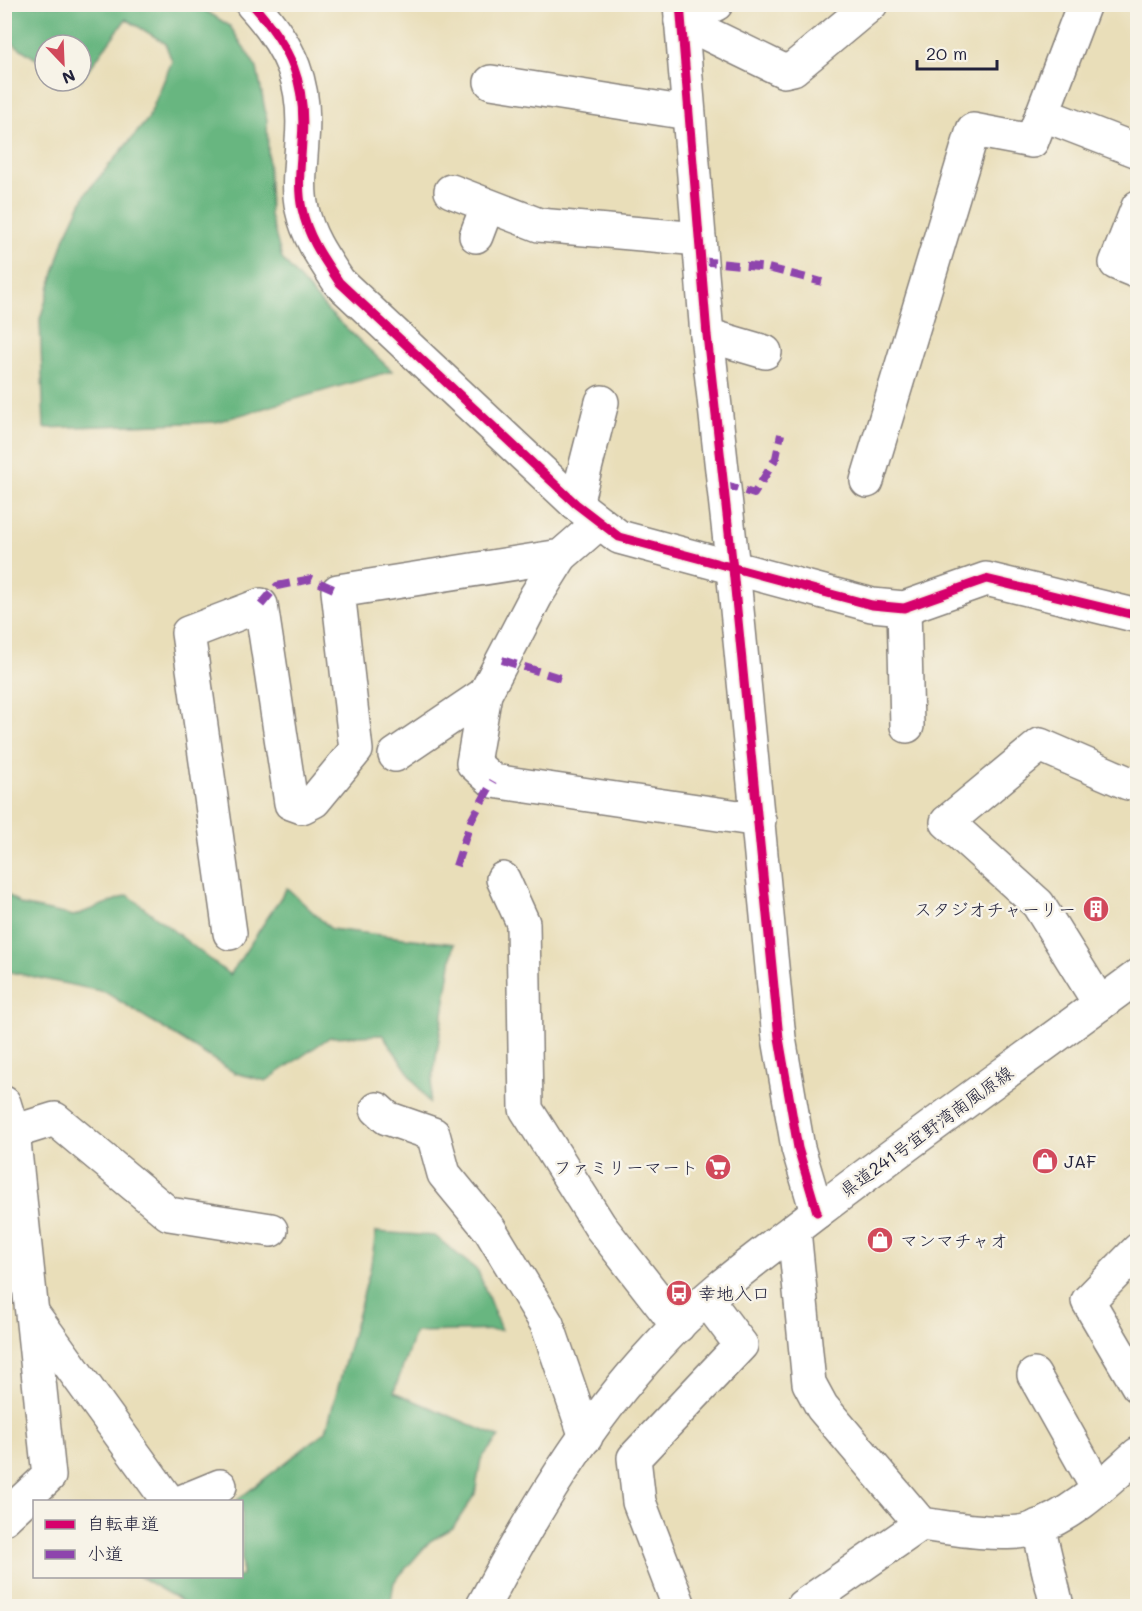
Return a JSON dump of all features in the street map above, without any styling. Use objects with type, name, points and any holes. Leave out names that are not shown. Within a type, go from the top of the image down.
[{"type":"street","points":[[252,4],[274,30],[297,73],[303,123],[301,206],[316,250],[339,282],[587,513],[619,537],[733,570],[846,596],[872,605],[904,608],[986,579],[1137,616]]},
{"type":"street","points":[[677,9],[716,4]]},
{"type":"street","points":[[677,9],[784,71],[793,69],[872,4]]},
{"type":"street","points":[[867,481],[972,130],[1032,141],[1084,4]]},
{"type":"street","points":[[677,9],[707,334],[759,820],[779,1038],[798,1148],[806,1221],[808,1383],[822,1407],[921,1524],[971,1532],[1030,1530],[1071,1512],[1137,1454]]},
{"type":"street","points":[[491,82],[688,113]]},
{"type":"street","points":[[1042,114],[1137,151]]},
{"type":"street","points":[[452,191],[481,221],[699,239]]},
{"type":"street","points":[[1137,207],[1116,263],[1137,272]]},
{"type":"street","points":[[707,334],[765,352]]},
{"type":"street","points":[[602,402],[587,513],[536,596],[485,694],[473,763],[493,781],[759,820]]},
{"type":"street","points":[[230,933],[188,633],[261,605],[291,803],[302,807],[314,801],[356,750],[338,591],[561,556]]},
{"type":"street","points":[[904,608],[907,726]]},
{"type":"street","points":[[395,755],[485,694]]},
{"type":"street","points":[[1100,1004],[1038,904],[947,822],[1040,745],[1128,783]]},
{"type":"street","points":[[503,879],[523,923],[526,1109],[600,1226],[678,1326]]},
{"type":"street","name":"県道241号宜野湾南風原線","points":[[483,1606],[530,1519],[586,1437],[624,1385],[678,1326],[806,1221],[1137,976]]},
{"type":"street","points":[[377,1109],[387,1118],[433,1134],[444,1174],[490,1230],[547,1324],[586,1437]]},
{"type":"street","points":[[4,1518],[49,1476],[9,1117],[55,1119],[169,1214],[271,1230]]},
{"type":"street","points":[[1137,1250],[1088,1301],[1137,1386]]},
{"type":"street","points":[[679,1606],[639,1502],[634,1458],[741,1345],[707,1300]]},
{"type":"street","points":[[32,1312],[169,1500]]},
{"type":"street","points":[[1034,1375],[1098,1489]]},
{"type":"street","points":[[187,1500],[220,1486]]},
{"type":"street","points":[[802,1606],[921,1524]]},
{"type":"street","points":[[1038,1526],[1056,1606]]},
{"type":"green space","points":[[4,5],[197,5],[230,26],[257,68],[267,120],[270,215],[282,259],[328,311],[392,371],[216,422],[44,428],[40,319],[65,237],[86,193],[148,119],[172,61],[165,43],[126,19],[93,64],[93,33],[33,33],[33,57],[5,38]]},
{"type":"green space","points":[[287,888],[331,929],[454,944],[429,1103],[383,1035],[330,1037],[266,1081],[235,1073],[105,992],[5,971],[5,892],[21,905],[74,916],[128,895],[230,975]]},
{"type":"green space","points":[[376,1232],[435,1236],[478,1271],[501,1330],[415,1332],[394,1392],[499,1437],[481,1459],[475,1494],[453,1528],[430,1541],[394,1582],[390,1606],[190,1606],[142,1578],[243,1578],[243,1500],[237,1500],[326,1431],[370,1270]]},
{"type":"marked path","points":[[700,261],[768,268],[822,282]]},
{"type":"marked path","points":[[723,484],[754,494],[776,458],[781,434]]},
{"type":"marked path","points":[[261,605],[277,586],[311,579],[338,591]]},
{"type":"marked path","points":[[502,660],[563,679]]},
{"type":"marked path","points":[[456,866],[471,821],[493,781]]},
{"type":"cycle path","points":[[252,4],[277,35],[294,67],[302,101],[300,184],[302,209],[312,238],[339,282],[576,504],[619,537],[872,605],[904,608],[986,579],[1138,616]]},
{"type":"cycle path","points":[[680,4],[707,335],[733,569],[779,1038],[798,1148],[817,1212]]},
{"type":"place","name":"スタジオチャーリー","points":[[1096,909]]},
{"type":"place","name":"JAF","points":[[1045,1161]]},
{"type":"place","name":"ファミリーマート","points":[[718,1167]]},
{"type":"place","name":"マンマチャオ","points":[[880,1240]]},
{"type":"place","name":"幸地入口","points":[[679,1293]]}]
